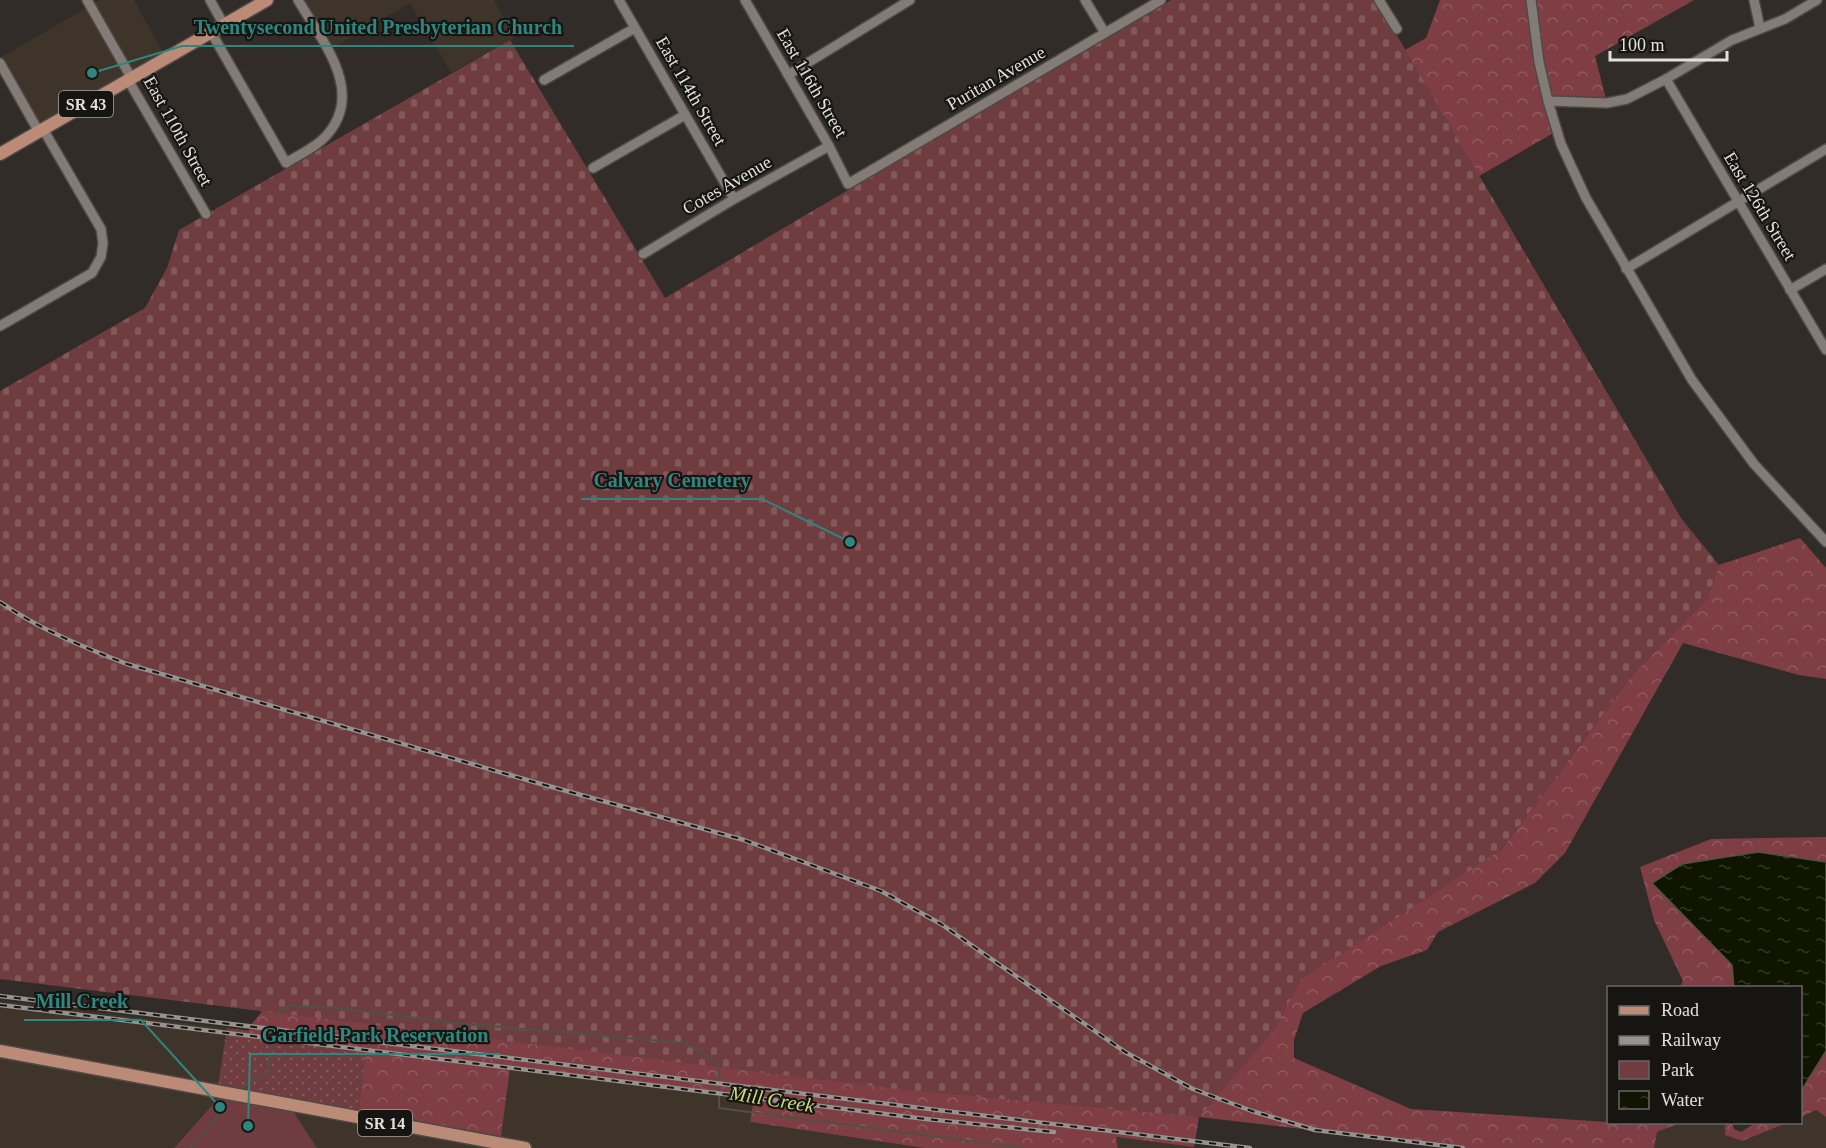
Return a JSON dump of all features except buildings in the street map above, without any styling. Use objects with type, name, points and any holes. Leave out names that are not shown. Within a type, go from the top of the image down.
[{"type":"main road","name":"SR 43","points":[[0,154],[267,0]]},
{"type":"main road","name":"SR 14","points":[[0,1051],[525,1148]]},
{"type":"street","name":"East 110th Street","points":[[87,0],[128,72],[131,85],[206,214]]},
{"type":"street","points":[[210,0],[224,25]]},
{"type":"street","points":[[211,32],[286,163],[324,139],[337,121],[343,101],[341,80],[334,64],[298,0]]},
{"type":"street","name":"East 114th Street","points":[[619,0],[734,199]]},
{"type":"street","name":"East 116th Street","points":[[745,0],[829,146],[848,184]]},
{"type":"street","points":[[788,75],[910,0]]},
{"type":"street","points":[[1085,0],[1105,33]]},
{"type":"street","name":"Puritan Avenue","points":[[848,184],[1161,0]]},
{"type":"street","points":[[1379,0],[1398,29]]},
{"type":"street","points":[[1531,0],[1539,62],[1548,101],[1561,144],[1586,198],[1692,380],[1728,432],[1754,464],[1826,542]]},
{"type":"street","points":[[1754,0],[1760,28]]},
{"type":"street","points":[[1548,101],[1607,103],[1627,99],[1666,80],[1732,40],[1785,19],[1817,0]]},
{"type":"street","points":[[544,80],[635,28]]},
{"type":"street","points":[[0,63],[101,230],[103,243],[101,257],[92,273],[0,326]]},
{"type":"street","name":"East 126th Street","points":[[1666,80],[1826,350]]},
{"type":"street","points":[[593,168],[685,115]]},
{"type":"street","name":"Cotes Avenue","points":[[643,254],[734,199],[829,146]]},
{"type":"street","points":[[1626,268],[1826,149]]},
{"type":"street","points":[[1791,290],[1826,269]]},
{"type":"shaded area","points":[[100,0],[134,0],[166,58],[39,132],[0,63],[0,58]]},
{"type":"shaded area","points":[[298,0],[494,0],[515,37],[451,73],[410,3],[327,51]]},
{"type":"shaded area","points":[[0,1001],[227,1028],[216,1102],[174,1148],[0,1148]]},
{"type":"shaded area","points":[[367,1045],[755,1093],[750,1122],[924,1148],[317,1148],[289,1105]]},
{"type":"shaded area","points":[[1816,1110],[1826,1117],[1826,1148],[1654,1148],[1656,1132],[1677,1124],[1725,1124],[1725,1135],[1742,1141],[1784,1124],[1802,1124],[1802,1117]]},
{"type":"shaded area","points":[[1116,1137],[1194,1147],[1194,1148],[1118,1148]]},
{"type":"green space","points":[[1171,0],[1376,0],[1681,518],[1719,565],[1707,599],[1633,674],[1501,850],[1301,980],[1273,1032],[1199,1117],[905,1090],[0,979],[0,391],[145,308],[167,268],[179,230],[510,40],[665,298]]},
{"type":"green space","points":[[1440,0],[1694,0],[1595,56],[1607,103],[1549,101],[1557,131],[1479,176],[1405,50],[1426,38]]},
{"type":"green space","points":[[1800,538],[1826,568],[1826,679],[1799,675],[1683,643],[1565,853],[1535,883],[1438,932],[1427,950],[1381,966],[1303,1013],[1294,1040],[1294,1058],[1411,1109],[1607,1122],[1607,1124],[1677,1124],[1657,1132],[1654,1148],[1463,1148],[1199,1117],[1194,1147],[1116,1137],[1118,1148],[924,1148],[750,1122],[754,1097],[510,1068],[500,1144],[358,1118],[366,1050],[249,1036],[250,1026],[287,981],[1282,972],[1501,850],[1633,674],[1707,599],[1719,565]]},
{"type":"green space","points":[[1826,837],[1826,862],[1653,883],[1732,965],[1734,986],[1680,986],[1683,981],[1654,920],[1640,867],[1711,839]]},
{"type":"green space","points":[[227,1028],[367,1045],[358,1118],[217,1092]]},
{"type":"green space","points":[[1826,1051],[1826,1117],[1816,1110],[1802,1117],[1802,1089]]},
{"type":"green space","points":[[224,1092],[289,1105],[317,1148],[174,1148]]},
{"type":"green space","points":[[1725,1124],[1732,1124],[1734,1129],[1741,1132],[1753,1124],[1784,1124],[1742,1141],[1725,1135]]},
{"type":"water","points":[[1758,852],[1826,862],[1826,1051],[1802,1089],[1802,986],[1734,986],[1732,965],[1652,883],[1682,864]]},
{"type":"waterway","name":"Mill Creek","points":[[276,1015],[288,1006],[340,1008],[454,1023],[686,1043],[719,1063],[719,1108],[1024,1148]]},
{"type":"waterway","name":"Mill Creek","points":[[239,1091],[247,1084],[267,1074],[272,1047]]},
{"type":"waterway","name":"Mill Creek","points":[[190,1148],[218,1116],[220,1107],[230,1098]]},
{"type":"railway","points":[[0,602],[46,629],[127,664],[534,782],[744,840],[881,891],[941,924],[1125,1052],[1193,1089],[1252,1111],[1315,1130],[1463,1148]]},
{"type":"railway","points":[[0,996],[1250,1148]]},
{"type":"railway","points":[[0,1005],[926,1119],[1054,1132]]},
{"type":"place","name":"Twentysecond United Presbyterian Church","points":[[92,73]]},
{"type":"place","name":"Calvary Cemetery","points":[[850,542]]},
{"type":"place","name":"Mill Creek","points":[[220,1107]]},
{"type":"place","name":"Garfield Park Reservation","points":[[248,1126]]}]
